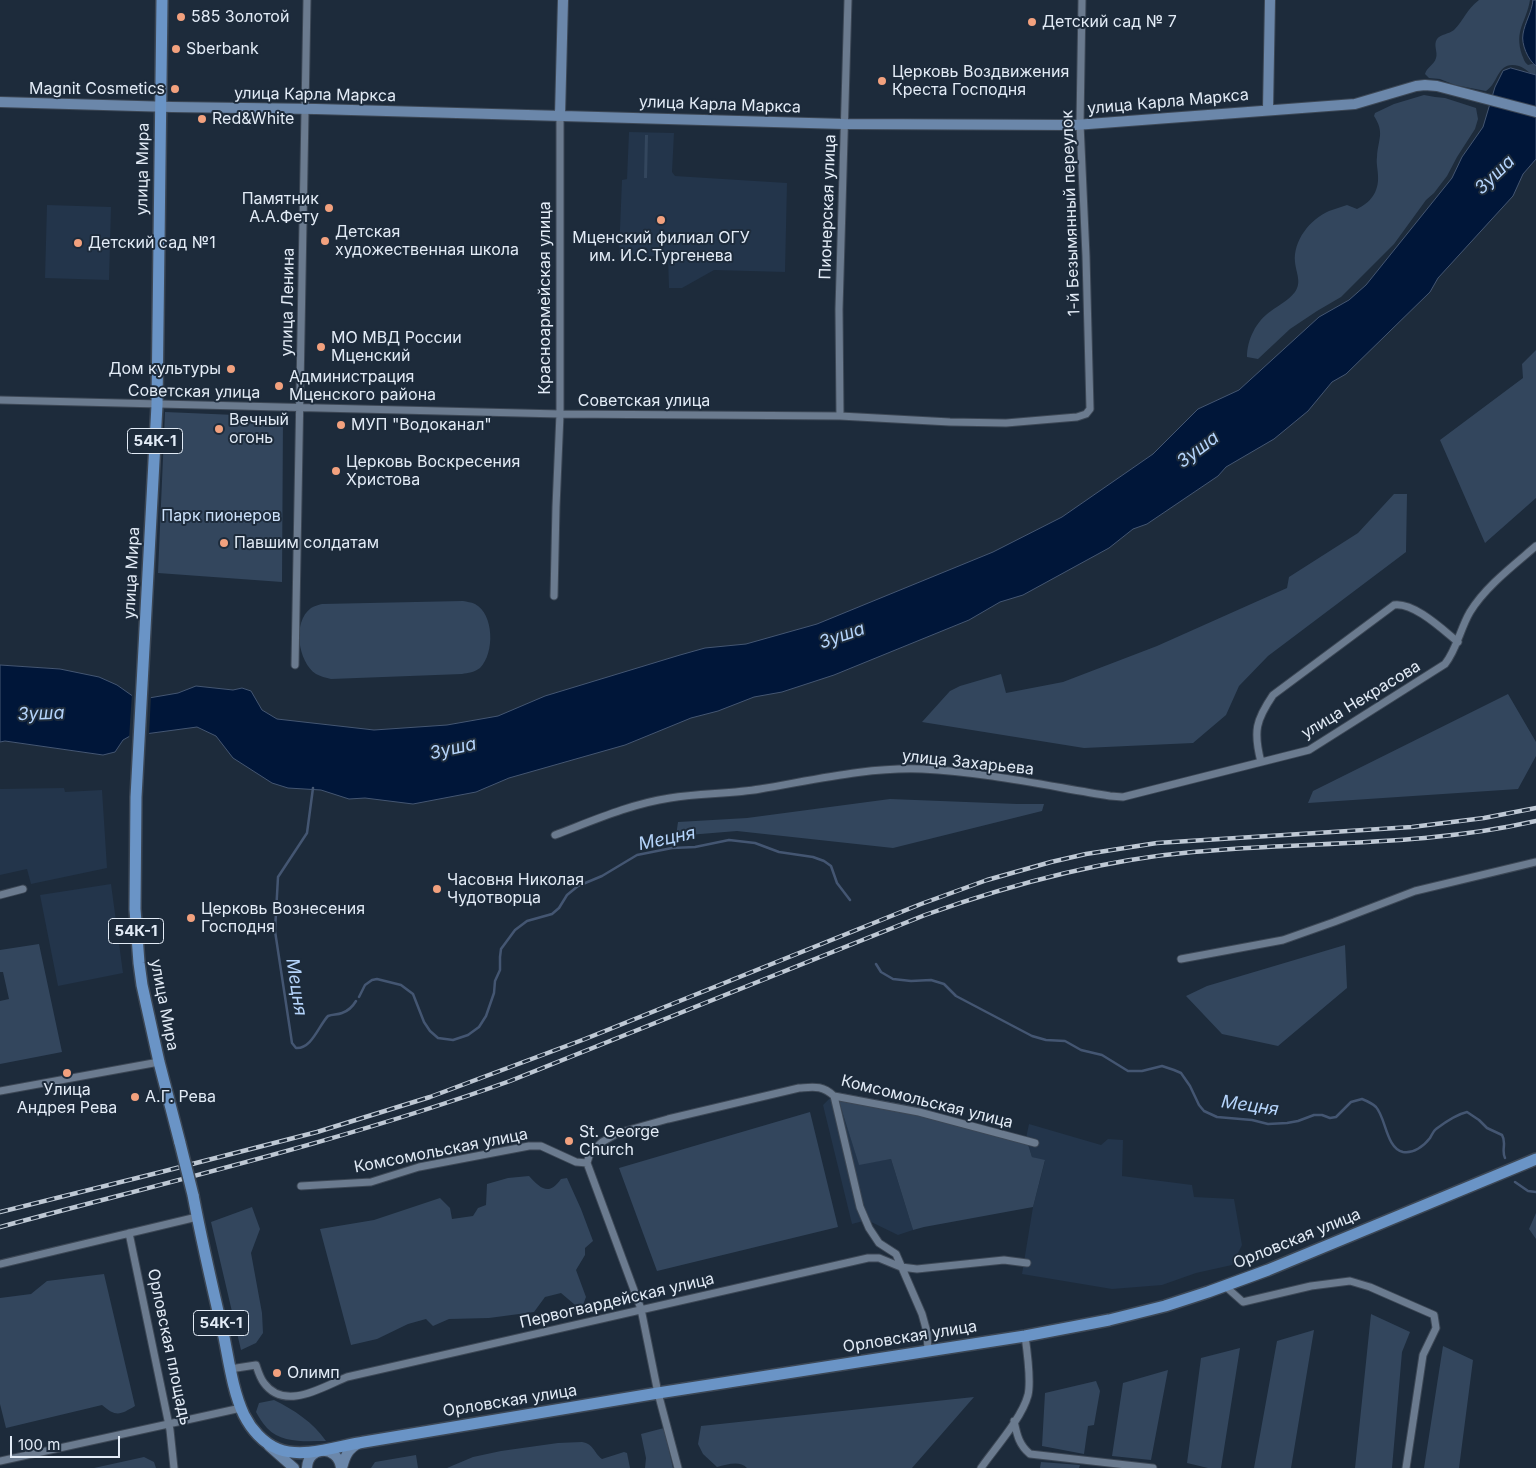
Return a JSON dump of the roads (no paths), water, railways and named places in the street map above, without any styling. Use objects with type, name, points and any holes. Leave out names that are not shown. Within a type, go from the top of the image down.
[{"type":"main road","name":"улица Мира","points":[[162,0],[157,405],[136,797],[136,917],[138,963],[159,1062],[197,1217]]},
{"type":"main road","name":"Красноармейская улица","points":[[560,115],[563,0]]},
{"type":"main road","points":[[1268,109],[1270,0]]},
{"type":"main road","name":"улица Карла Маркса","points":[[0,102],[560,115],[844,124],[1080,124],[1355,104],[1416,86],[1426,85],[1536,112]]},
{"type":"main road","name":"Орловская улица","points":[[266,1443],[279,1450],[294,1453],[322,1451],[361,1442],[658,1393],[1025,1336],[1109,1320],[1165,1306],[1268,1270],[1536,1159]]},
{"type":"main road","name":"54К-1","points":[[197,1217],[230,1369],[244,1416],[266,1443],[294,1468]]},
{"type":"main road","points":[[341,1468],[347,1453],[361,1442]]},
{"type":"main road","points":[[307,1468],[310,1458],[315,1453],[322,1451],[330,1452],[336,1456],[340,1461],[341,1468]]},
{"type":"street","name":"улица Ленина","points":[[295,665],[307,0]]},
{"type":"street","name":"Пионерская улица","points":[[840,416],[839,309],[848,0]]},
{"type":"street","name":"1-й Безымянный переулок","points":[[1077,417],[1086,414],[1090,409],[1080,124],[1082,0]]},
{"type":"street","name":"Красноармейская улица","points":[[554,596],[560,414],[560,115]]},
{"type":"street","name":"Советская улица","points":[[0,400],[560,414],[840,416],[1006,423],[1077,417]]},
{"type":"street","name":"улица Некрасова","points":[[1261,762],[1310,750],[1446,664],[1452,655],[1469,613],[1507,571],[1536,546]]},
{"type":"street","points":[[1261,762],[1257,745],[1257,729],[1262,712],[1273,694],[1394,605],[1401,604],[1425,616],[1458,641]]},
{"type":"street","name":"улица Захарьева","points":[[555,836],[619,810],[669,798],[757,789],[852,773],[889,769],[924,770],[986,776],[1110,796],[1124,796],[1261,762]]},
{"type":"street","points":[[1181,959],[1283,940],[1415,891],[1536,862]]},
{"type":"street","points":[[0,895],[23,889]]},
{"type":"street","points":[[0,1091],[159,1062]]},
{"type":"street","name":"Комсомольская улица","points":[[300,1186],[371,1182],[419,1167],[529,1146],[541,1146],[576,1162],[586,1163],[590,1153],[602,1142],[618,1133],[799,1088],[816,1087],[827,1090],[834,1096],[919,1112],[1035,1143]]},
{"type":"street","points":[[834,1096],[860,1207],[869,1228],[879,1243],[896,1254],[922,1314],[927,1332],[928,1351]]},
{"type":"street","points":[[586,1163],[641,1310],[658,1393],[678,1468]]},
{"type":"street","points":[[0,1264],[197,1217]]},
{"type":"street","name":"Орловская площадь","points":[[129,1233],[169,1425],[174,1468]]},
{"type":"street","name":"Первогвардейская улица","points":[[230,1369],[256,1365],[265,1385],[287,1396],[299,1396],[311,1393],[348,1377],[868,1258],[879,1258],[901,1267],[917,1269],[1004,1260],[1027,1263]]},
{"type":"street","points":[[1225,1286],[1243,1302],[1311,1286],[1350,1281],[1370,1287],[1434,1315],[1436,1328],[1423,1355],[1406,1468]]},
{"type":"street","points":[[981,1468],[1014,1421],[1028,1394],[1025,1336]]},
{"type":"street","points":[[0,1461],[241,1408]]},
{"type":"street","points":[[1014,1421],[1019,1441],[1023,1449],[1030,1454],[1152,1468]]},
{"type":"water","points":[[1533,0],[1536,0],[1536,66],[1530,60],[1523,42],[1524,30]]},
{"type":"water","name":"Зуша","points":[[1511,68],[1536,75],[1536,159],[1523,174],[1513,196],[1438,278],[1430,292],[1346,374],[1332,382],[1308,411],[1274,439],[1226,467],[1218,476],[1147,524],[1133,529],[1109,548],[1023,595],[1000,602],[969,620],[834,675],[782,692],[754,697],[718,711],[691,718],[625,745],[509,778],[476,792],[413,804],[365,798],[349,799],[321,790],[288,788],[272,783],[233,758],[216,736],[197,727],[130,736],[123,740],[115,752],[103,755],[5,741],[0,742],[0,665],[60,669],[99,677],[117,685],[134,697],[143,699],[178,693],[196,686],[233,690],[242,688],[251,691],[262,710],[277,719],[374,730],[447,725],[498,716],[545,696],[705,648],[746,644],[817,624],[993,552],[1062,517],[1153,454],[1198,409],[1239,390],[1319,317],[1349,300],[1366,285],[1452,178],[1462,157],[1483,127],[1495,87],[1503,71]]},
{"type":"waterway","name":"Мецня","points":[[313,788],[307,833],[278,877],[275,931],[292,1043],[296,1048],[306,1045],[315,1036],[328,1016],[344,1012],[356,1001]]},
{"type":"waterway","name":"Мецня","points":[[359,997],[365,985],[372,980],[377,979],[401,985],[413,994],[424,1022],[438,1038],[453,1040],[468,1035],[479,1027],[486,1016],[494,993],[495,981],[500,970],[501,949],[515,930],[527,921],[552,914],[559,908],[567,895],[578,886],[602,876],[637,855],[672,848],[695,847],[729,840],[755,843],[779,852],[813,857],[831,866],[837,883],[850,900]]},
{"type":"waterway","name":"Мецня","points":[[876,964],[881,972],[893,979],[911,981],[931,980],[944,984],[956,996],[1032,1036],[1046,1040],[1065,1041],[1081,1050],[1102,1055],[1128,1071],[1142,1071],[1162,1066],[1181,1073],[1199,1105],[1204,1111],[1217,1117],[1252,1120],[1268,1124],[1298,1121],[1314,1115],[1330,1118],[1336,1117],[1351,1102],[1362,1099],[1376,1107],[1393,1145],[1397,1149],[1407,1152],[1414,1151],[1425,1144],[1435,1130],[1455,1117],[1467,1112],[1487,1128],[1502,1135],[1505,1158]]},
{"type":"waterway","name":"Мецня","points":[[1515,1182],[1528,1191],[1536,1192]]},
{"type":"railway","points":[[0,1212],[317,1132],[430,1097],[585,1039],[921,904],[987,880],[1051,862],[1086,854],[1157,843],[1412,827],[1484,818],[1536,808]]},
{"type":"railway","points":[[0,1227],[256,1159],[447,1103],[510,1081],[925,915],[991,893],[1057,875],[1125,861],[1193,852],[1408,839],[1494,829],[1536,821]]},
{"type":"place","name":"585 Золотой","points":[[181,17]]},
{"type":"place","name":"Детский сад № 7","points":[[1032,22]]},
{"type":"place","name":"Sberbank","points":[[176,49]]},
{"type":"place","name":"Церковь Воздвижения Креста Господня","points":[[882,81]]},
{"type":"place","name":"Magnit Cosmetics","points":[[175,89]]},
{"type":"place","name":"Red&White","points":[[202,119]]},
{"type":"place","name":"Памятник А.А.Фету","points":[[329,208]]},
{"type":"place","name":"Мценский филиал ОГУ им. И.С.Тургенева","points":[[661,220]]},
{"type":"place","name":"Детская художественная школа","points":[[325,241]]},
{"type":"place","name":"Детский сад №1","points":[[78,243]]},
{"type":"place","name":"МО МВД России Мценский","points":[[321,347]]},
{"type":"place","name":"Дом культуры","points":[[231,369]]},
{"type":"place","name":"Администрация Мценского района","points":[[279,386]]},
{"type":"place","name":"МУП \"Водоканал\"","points":[[341,425]]},
{"type":"place","name":"Вечный огонь","points":[[219,429]]},
{"type":"place","name":"Церковь Воскресения Христова","points":[[336,471]]},
{"type":"place","name":"Павшим солдатам","points":[[224,543]]},
{"type":"place","name":"Часовня Николая Чудотворца","points":[[437,889]]},
{"type":"place","name":"Церковь Вознесения Господня","points":[[191,918]]},
{"type":"place","name":"Улица Андрея Рева","points":[[67,1073]]},
{"type":"place","name":"А.Г. Рева","points":[[135,1097]]},
{"type":"place","name":"St. George Church","points":[[569,1141]]},
{"type":"place","name":"Олимп","points":[[277,1373]]},
{"type":"park label","name":"Парк пионеров","points":[[221,516]]}]
